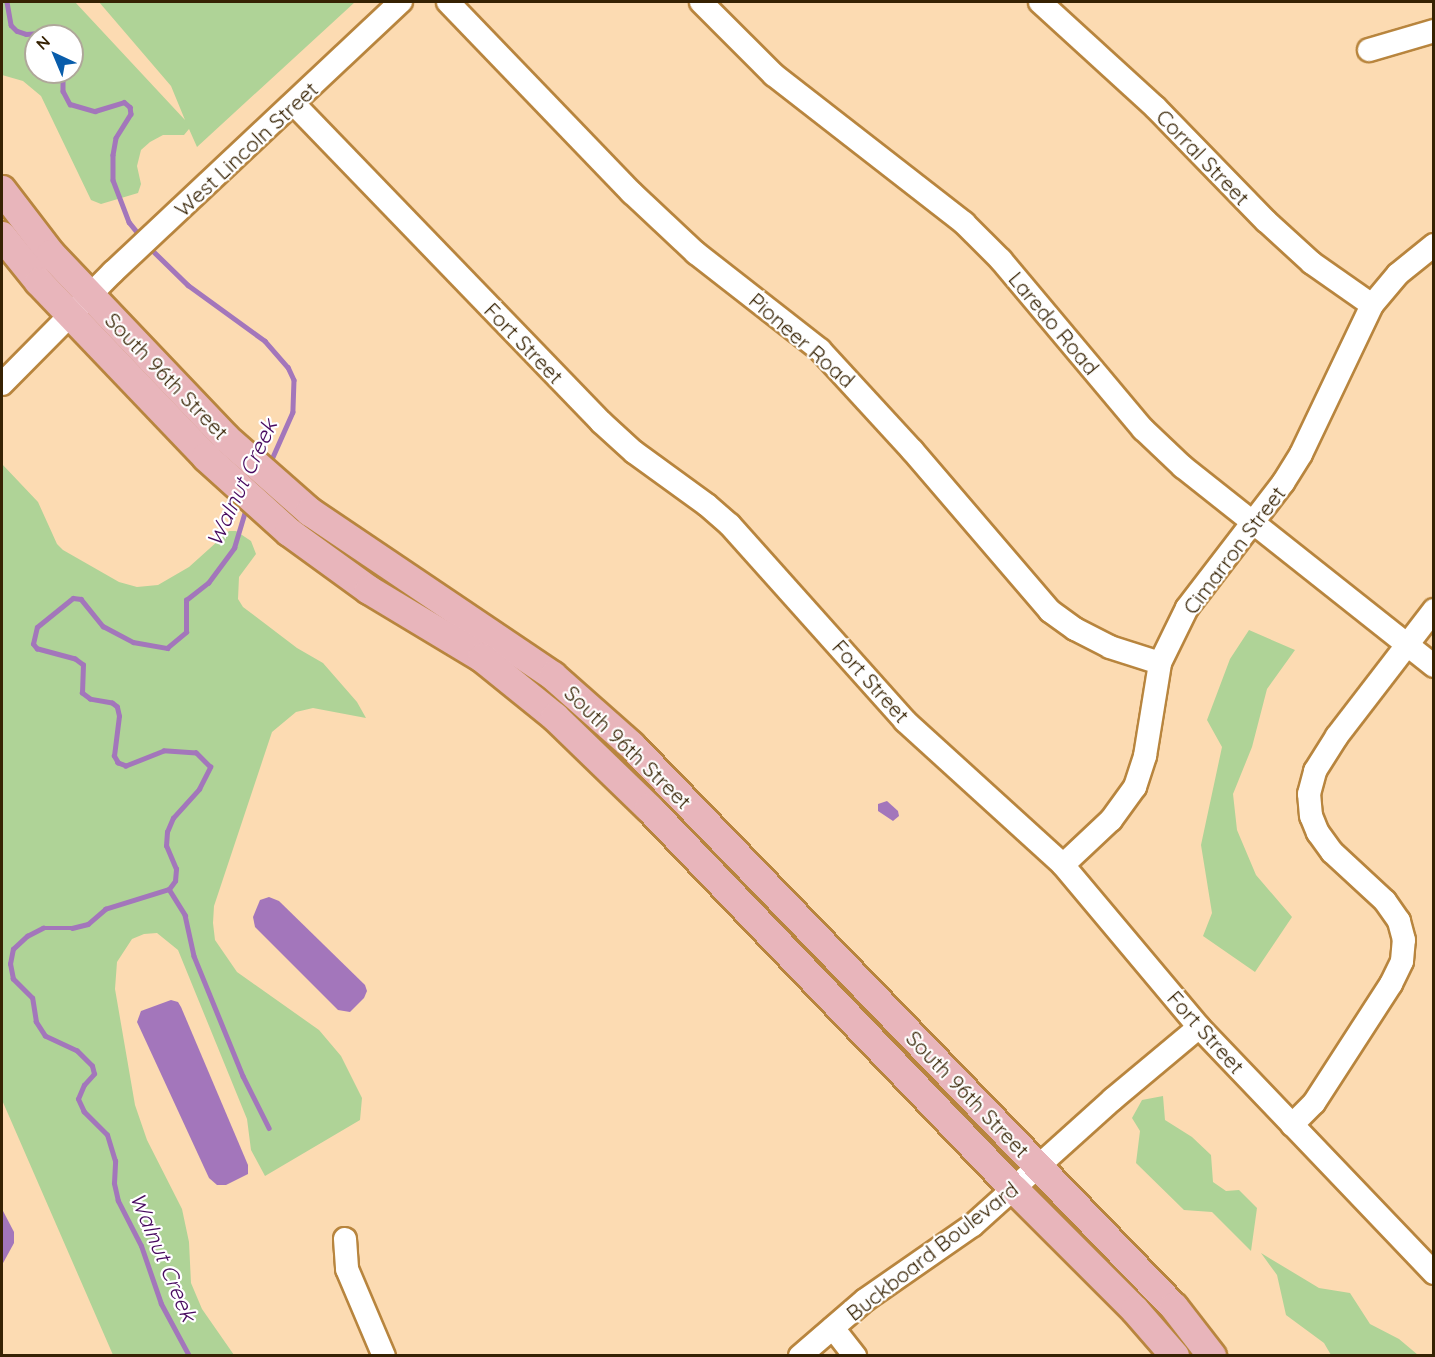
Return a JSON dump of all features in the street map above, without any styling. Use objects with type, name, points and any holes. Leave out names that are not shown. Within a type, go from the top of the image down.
[{"type":"main road","name":"South 96th Street","points":[[2,189],[51,254],[80,305],[206,457],[289,532],[369,590],[482,658],[555,717],[649,808],[1014,1189],[1135,1310],[1175,1356]]},
{"type":"main road","name":"South 96th Street","points":[[2,236],[310,512],[553,676],[631,745],[1174,1306],[1212,1356]]},
{"type":"street","name":"West Lincoln Street","points":[[2,384],[80,305],[255,137],[294,104],[401,2]]},
{"type":"street","name":"Pioneer Road","points":[[448,2],[632,193],[696,253],[820,350],[912,450],[1050,611],[1075,629],[1110,647],[1161,663]]},
{"type":"street","name":"Laredo Road","points":[[702,2],[774,75],[964,223],[1001,260],[1143,429],[1183,467],[1434,666]]},
{"type":"street","name":"Corral Street","points":[[1040,2],[1155,107],[1266,222],[1312,262],[1372,305]]},
{"type":"street","points":[[1369,50],[1434,32]]},
{"type":"street","name":"Fort Street","points":[[294,104],[601,422],[634,452],[707,505],[730,525],[905,721],[1063,865],[1199,1027],[1434,1273]]},
{"type":"street","name":"Cimarron Street","points":[[1063,865],[1111,820],[1135,787],[1145,756],[1161,663],[1187,608],[1283,483],[1301,454],[1372,305],[1398,274],[1434,245]]},
{"type":"street","points":[[1292,1125],[1314,1103],[1391,984],[1402,961],[1404,940],[1399,921],[1385,901],[1332,852],[1318,833],[1311,816],[1310,794],[1315,771],[1434,610]]},
{"type":"street","name":"Buckboard Boulevard","points":[[800,1356],[905,1270],[973,1225],[1113,1099],[1199,1027]]},
{"type":"street","points":[[345,1239],[347,1269],[384,1356]]},
{"type":"street","points":[[833,1328],[855,1356]]},
{"type":"green space","points":[[2,2],[75,2],[185,120],[171,86],[99,2],[355,2],[197,147],[189,129],[184,135],[163,135],[150,142],[141,150],[137,166],[141,184],[138,193],[101,204],[91,200],[41,96],[27,84],[84,84],[84,24],[24,24],[23,81],[2,75]]},
{"type":"green space","points":[[2,464],[38,502],[57,544],[63,550],[119,582],[137,587],[158,585],[189,567],[229,531],[236,531],[251,541],[256,554],[239,577],[238,599],[243,607],[297,648],[323,663],[357,702],[366,718],[313,708],[296,712],[272,732],[214,906],[213,923],[215,940],[237,972],[319,1030],[341,1056],[362,1098],[360,1120],[265,1176],[251,1150],[247,1119],[178,950],[157,933],[144,934],[132,939],[117,962],[115,989],[135,1105],[147,1140],[182,1209],[189,1242],[191,1283],[202,1309],[234,1355],[113,1355],[2,1100]]},
{"type":"green space","points":[[1249,630],[1295,650],[1267,689],[1252,747],[1233,794],[1237,830],[1256,875],[1292,917],[1255,972],[1203,936],[1212,913],[1201,845],[1222,747],[1207,720],[1230,659]]},
{"type":"green space","points":[[1163,1096],[1165,1120],[1192,1137],[1211,1155],[1213,1182],[1226,1191],[1239,1190],[1257,1208],[1251,1251],[1212,1212],[1184,1210],[1136,1163],[1140,1131],[1132,1118],[1142,1100]]},
{"type":"green space","points":[[1261,1253],[1319,1288],[1350,1293],[1370,1324],[1399,1339],[1418,1355],[1331,1355],[1324,1343],[1286,1315],[1277,1275]]},
{"type":"shaded area","points":[[887,801],[898,811],[899,816],[893,821],[878,811],[878,804]]},
{"type":"shaded area","points":[[269,897],[279,901],[365,985],[367,991],[364,998],[350,1012],[338,1010],[255,927],[253,917],[260,900]]},
{"type":"shaded area","points":[[171,1000],[178,1002],[181,1007],[248,1165],[248,1174],[226,1185],[217,1185],[209,1178],[137,1022],[141,1011]]},
{"type":"shaded area","points":[[2,1209],[14,1232],[14,1243],[2,1265]]},
{"type":"waterway","name":"Walnut Creek","points":[[7,2],[11,25],[17,31],[24,33]]},
{"type":"waterway","name":"Walnut Creek","points":[[63,84],[63,91],[70,104],[95,111],[124,102],[130,107],[131,114],[116,138],[113,180],[129,222],[141,237]]},
{"type":"waterway","name":"Walnut Creek","points":[[148,246],[188,285],[265,341],[288,367],[294,380],[293,412],[270,464]]},
{"type":"waterway","name":"Walnut Creek","points":[[189,1356],[161,1304],[141,1246],[118,1201],[114,1183],[115,1161],[107,1135],[84,1112],[78,1099],[84,1085],[94,1074],[92,1066],[77,1051],[45,1036],[36,1022],[32,998],[13,979],[10,964],[13,949],[27,936],[43,928],[72,928],[88,924],[105,909],[169,889],[175,881],[176,869],[166,846],[167,832],[173,818],[199,789],[210,767],[196,753],[164,751],[126,766],[118,763],[114,756],[119,716],[117,707],[112,703],[90,699],[82,693],[83,665],[75,659],[37,649],[33,644],[37,627],[73,598],[81,599],[103,626],[133,642],[167,648],[186,632],[186,600],[208,583],[234,548],[246,508]]},
{"type":"waterway","points":[[169,889],[185,915],[194,956],[243,1076],[269,1128]]}]
